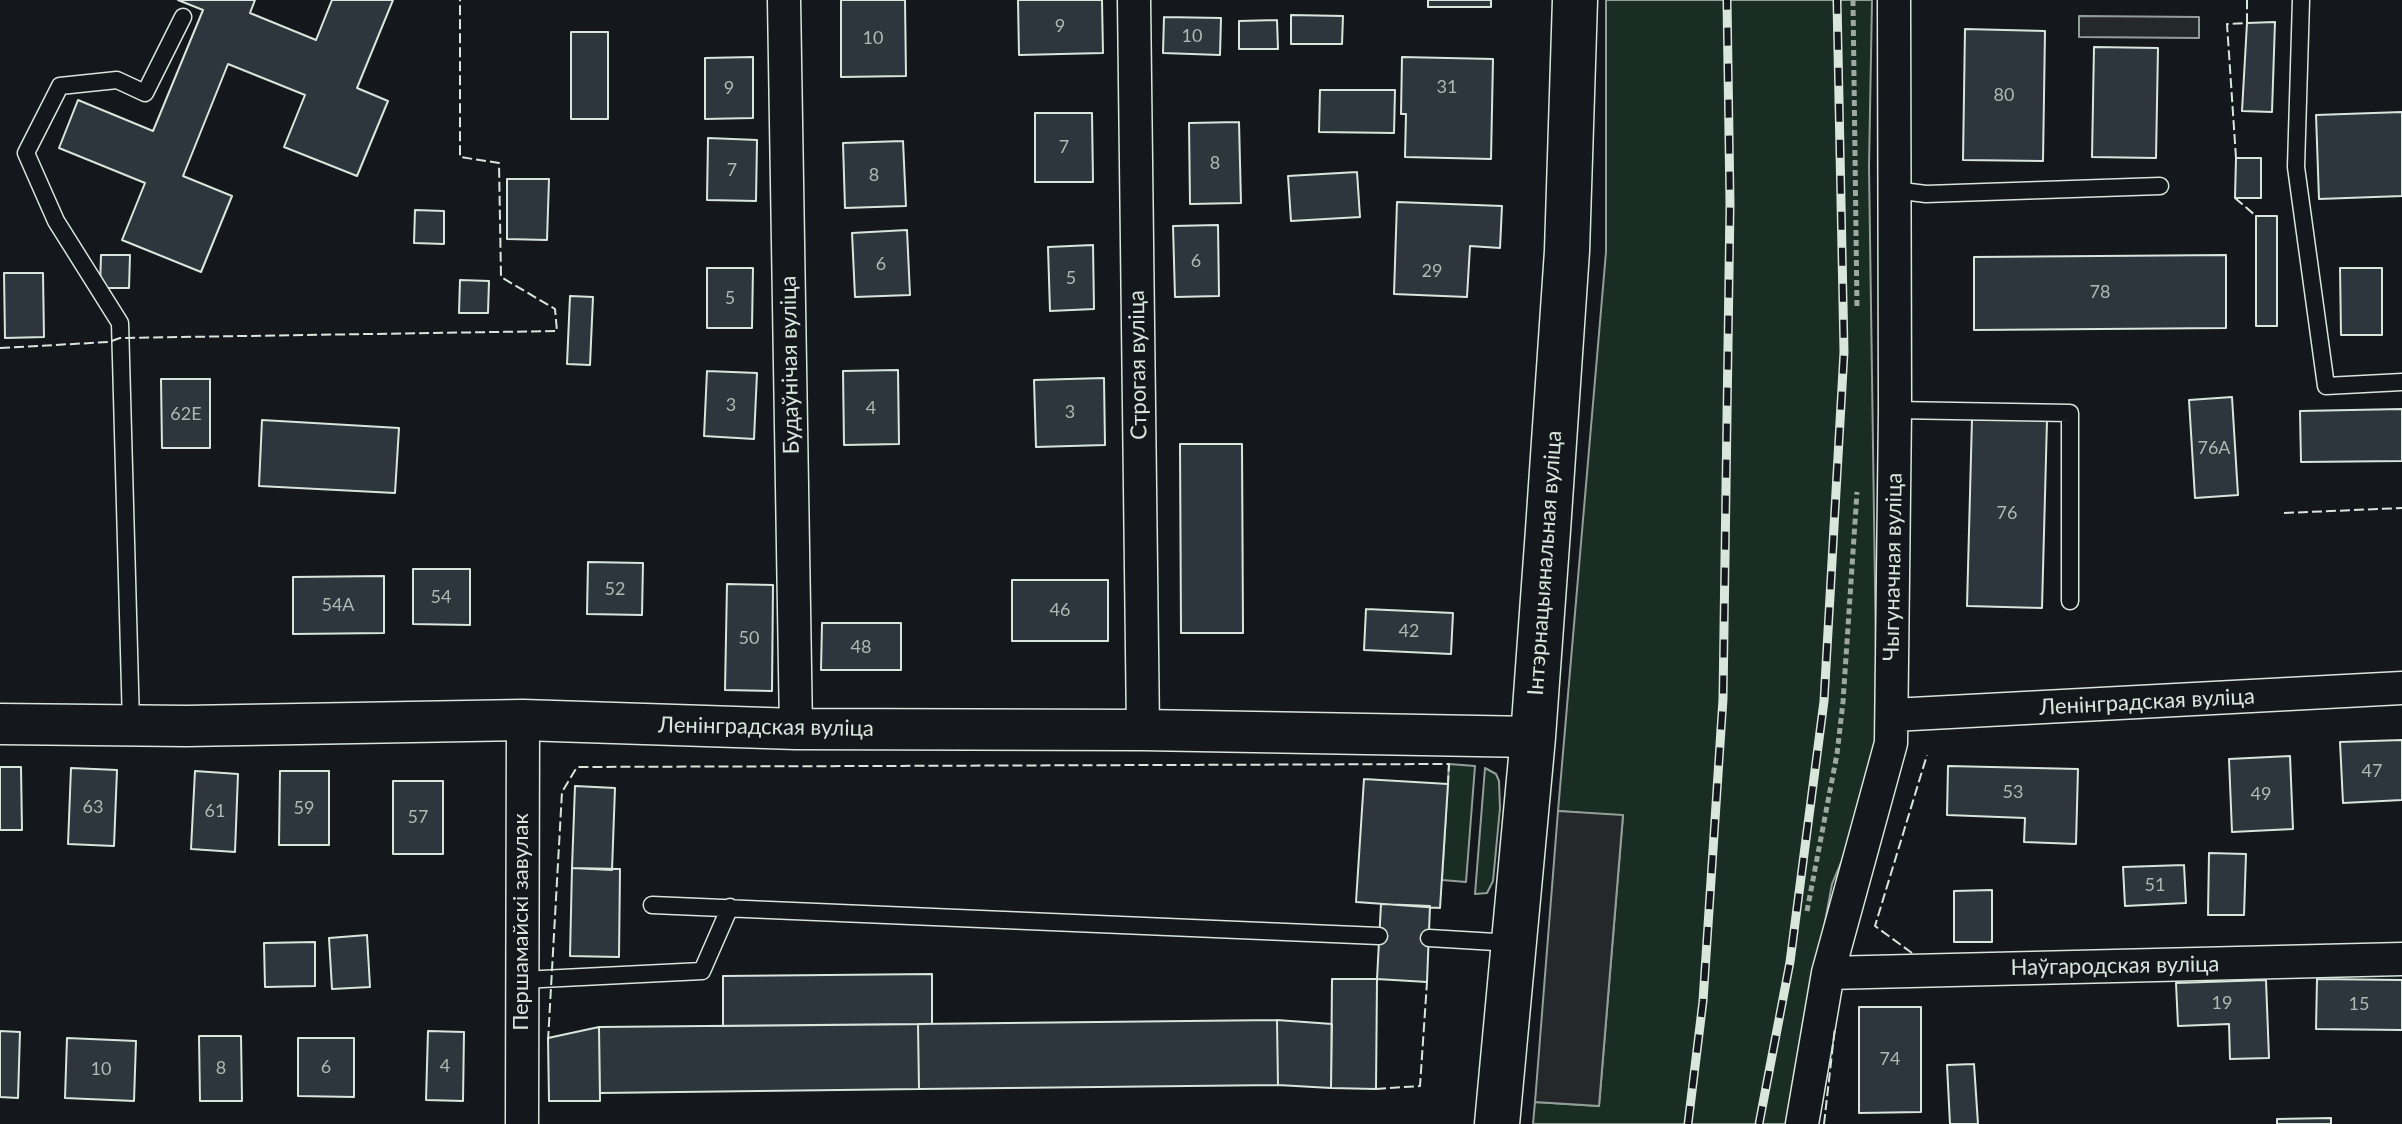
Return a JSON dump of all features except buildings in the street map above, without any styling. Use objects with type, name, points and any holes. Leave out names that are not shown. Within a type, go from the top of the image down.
[{"type":"main road","name":"Інтэрнацыянальная вуліца","points":[[1497,1124],[1533,737],[1567,251],[1575,0]]},
{"type":"street","name":"Будаўнічая вуліца","points":[[784,0],[796,729]]},
{"type":"street","name":"Строгая вуліца","points":[[1134,0],[1143,730]]},
{"type":"street","name":"Чыгуначная вуліца","points":[[1802,1124],[1828,973],[1891,743],[1895,410],[1894,0]]},
{"type":"street","name":"Ленінградская вуліца","points":[[1893,715],[2402,688]]},
{"type":"street","name":"Ленінградская вуліца","points":[[0,724],[131,726],[523,720],[796,729],[1143,730],[1533,737]]},
{"type":"street","name":"Першамайскі завулак","points":[[522,1124],[523,720]]},
{"type":"street","name":"Наўгародская вуліца","points":[[1828,973],[2402,959]]},
{"type":"lane","points":[[2301,0],[2296,167],[2326,386],[2402,382]]},
{"type":"lane","points":[[131,726],[120,323],[56,221],[26,153],[60,86],[117,80],[145,93],[183,17]]},
{"type":"lane","points":[[1894,190],[1926,194],[2160,186]]},
{"type":"lane","points":[[1895,410],[2070,413],[2070,601]]},
{"type":"lane","points":[[652,905],[1379,936]]},
{"type":"lane","points":[[522,980],[702,971],[730,907]]},
{"type":"lane","points":[[1429,938],[1513,943]]},
{"type":"path","points":[[1853,0],[1857,317]]},
{"type":"path","points":[[1804,926],[1837,754],[1857,488]]},
{"type":"green space","points":[[1606,0],[1872,0],[1869,167],[1875,753],[1858,823],[1832,884],[1788,1124],[1533,1124],[1535,1102],[1599,1106],[1623,816],[1558,811],[1606,252]]},
{"type":"green space","points":[[1449,764],[1475,766],[1466,882],[1442,880]]},
{"type":"green space","points":[[1485,768],[1496,774],[1499,781],[1500,808],[1493,881],[1487,893],[1475,894]]},
{"type":"shaded area","points":[[2079,16],[2199,17],[2199,38],[2079,37]]},
{"type":"shaded area","points":[[1558,811],[1623,815],[1599,1106],[1535,1102]]},
{"type":"railway","points":[[1688,1124],[1703,1001],[1723,699],[1730,204],[1727,0]]},
{"type":"railway","points":[[1759,1124],[1790,962],[1824,701],[1844,352],[1837,0]]},
{"type":"fence","points":[[0,348],[109,342],[120,338],[557,331],[555,309],[501,277],[499,163],[460,157],[460,0]]},
{"type":"fence","points":[[2236,158],[2227,24],[2247,23],[2247,0]]},
{"type":"fence","points":[[2235,198],[2256,216]]},
{"type":"fence","points":[[2284,513],[2402,508]]},
{"type":"fence","points":[[1912,953],[1875,926],[1927,755]]},
{"type":"fence","points":[[548,1041],[562,792],[577,767],[1449,764],[1448,784]]},
{"type":"fence","points":[[1376,1089],[1420,1086],[1427,982]]},
{"type":"fence","points":[[1824,1124],[1835,1027]]}]
